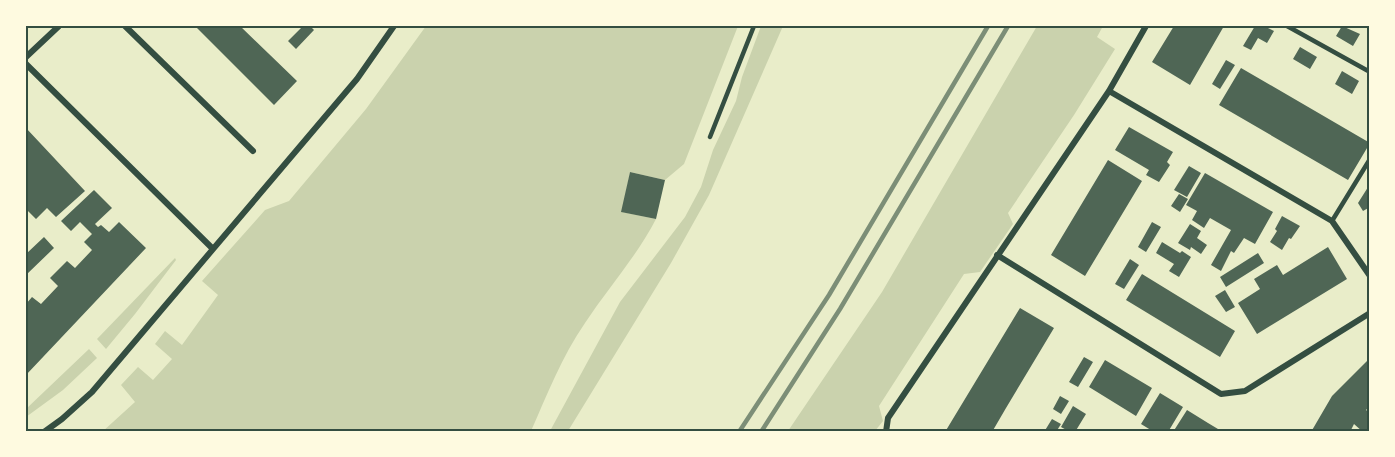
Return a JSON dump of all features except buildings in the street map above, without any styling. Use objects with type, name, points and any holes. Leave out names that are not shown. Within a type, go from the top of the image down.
[{"type":"street","points":[[26,57],[59,26]]},
{"type":"street","points":[[125,26],[253,151]]},
{"type":"street","points":[[44,432],[92,392],[357,79],[394,26]]},
{"type":"street","points":[[886,432],[888,418],[1109,90],[1146,26]]},
{"type":"street","points":[[26,64],[213,248]]},
{"type":"street","points":[[1109,90],[1332,221],[1370,276]]},
{"type":"street","points":[[997,255],[1221,394],[1245,391],[1370,313]]},
{"type":"lane","points":[[710,137],[754,26]]},
{"type":"lane","points":[[1287,26],[1370,72]]},
{"type":"lane","points":[[1332,221],[1370,159]]},
{"type":"green space","points":[[426,26],[738,26],[684,164],[665,180],[630,172],[622,212],[656,219],[569,349],[531,431],[102,432],[135,402],[121,385],[138,367],[153,380],[172,359],[155,344],[165,331],[182,345],[218,295],[202,281],[265,210],[289,201],[366,109]]},
{"type":"green space","points":[[761,26],[783,26],[709,195],[671,263],[568,431],[550,431],[620,302],[685,217],[701,187],[713,150],[736,101],[742,77]]},
{"type":"green space","points":[[1037,26],[1103,26],[1097,37],[1115,49],[1008,213],[1013,224],[980,272],[964,274],[879,406],[883,421],[875,431],[788,431],[882,292]]},
{"type":"green space","points":[[175,258],[176,260],[106,349],[97,339]]},
{"type":"green space","points":[[89,349],[97,358],[63,390],[26,417],[26,409]]},
{"type":"railway","points":[[739,432],[829,295],[988,26]]},
{"type":"railway","points":[[761,432],[840,309],[1008,26]]}]
